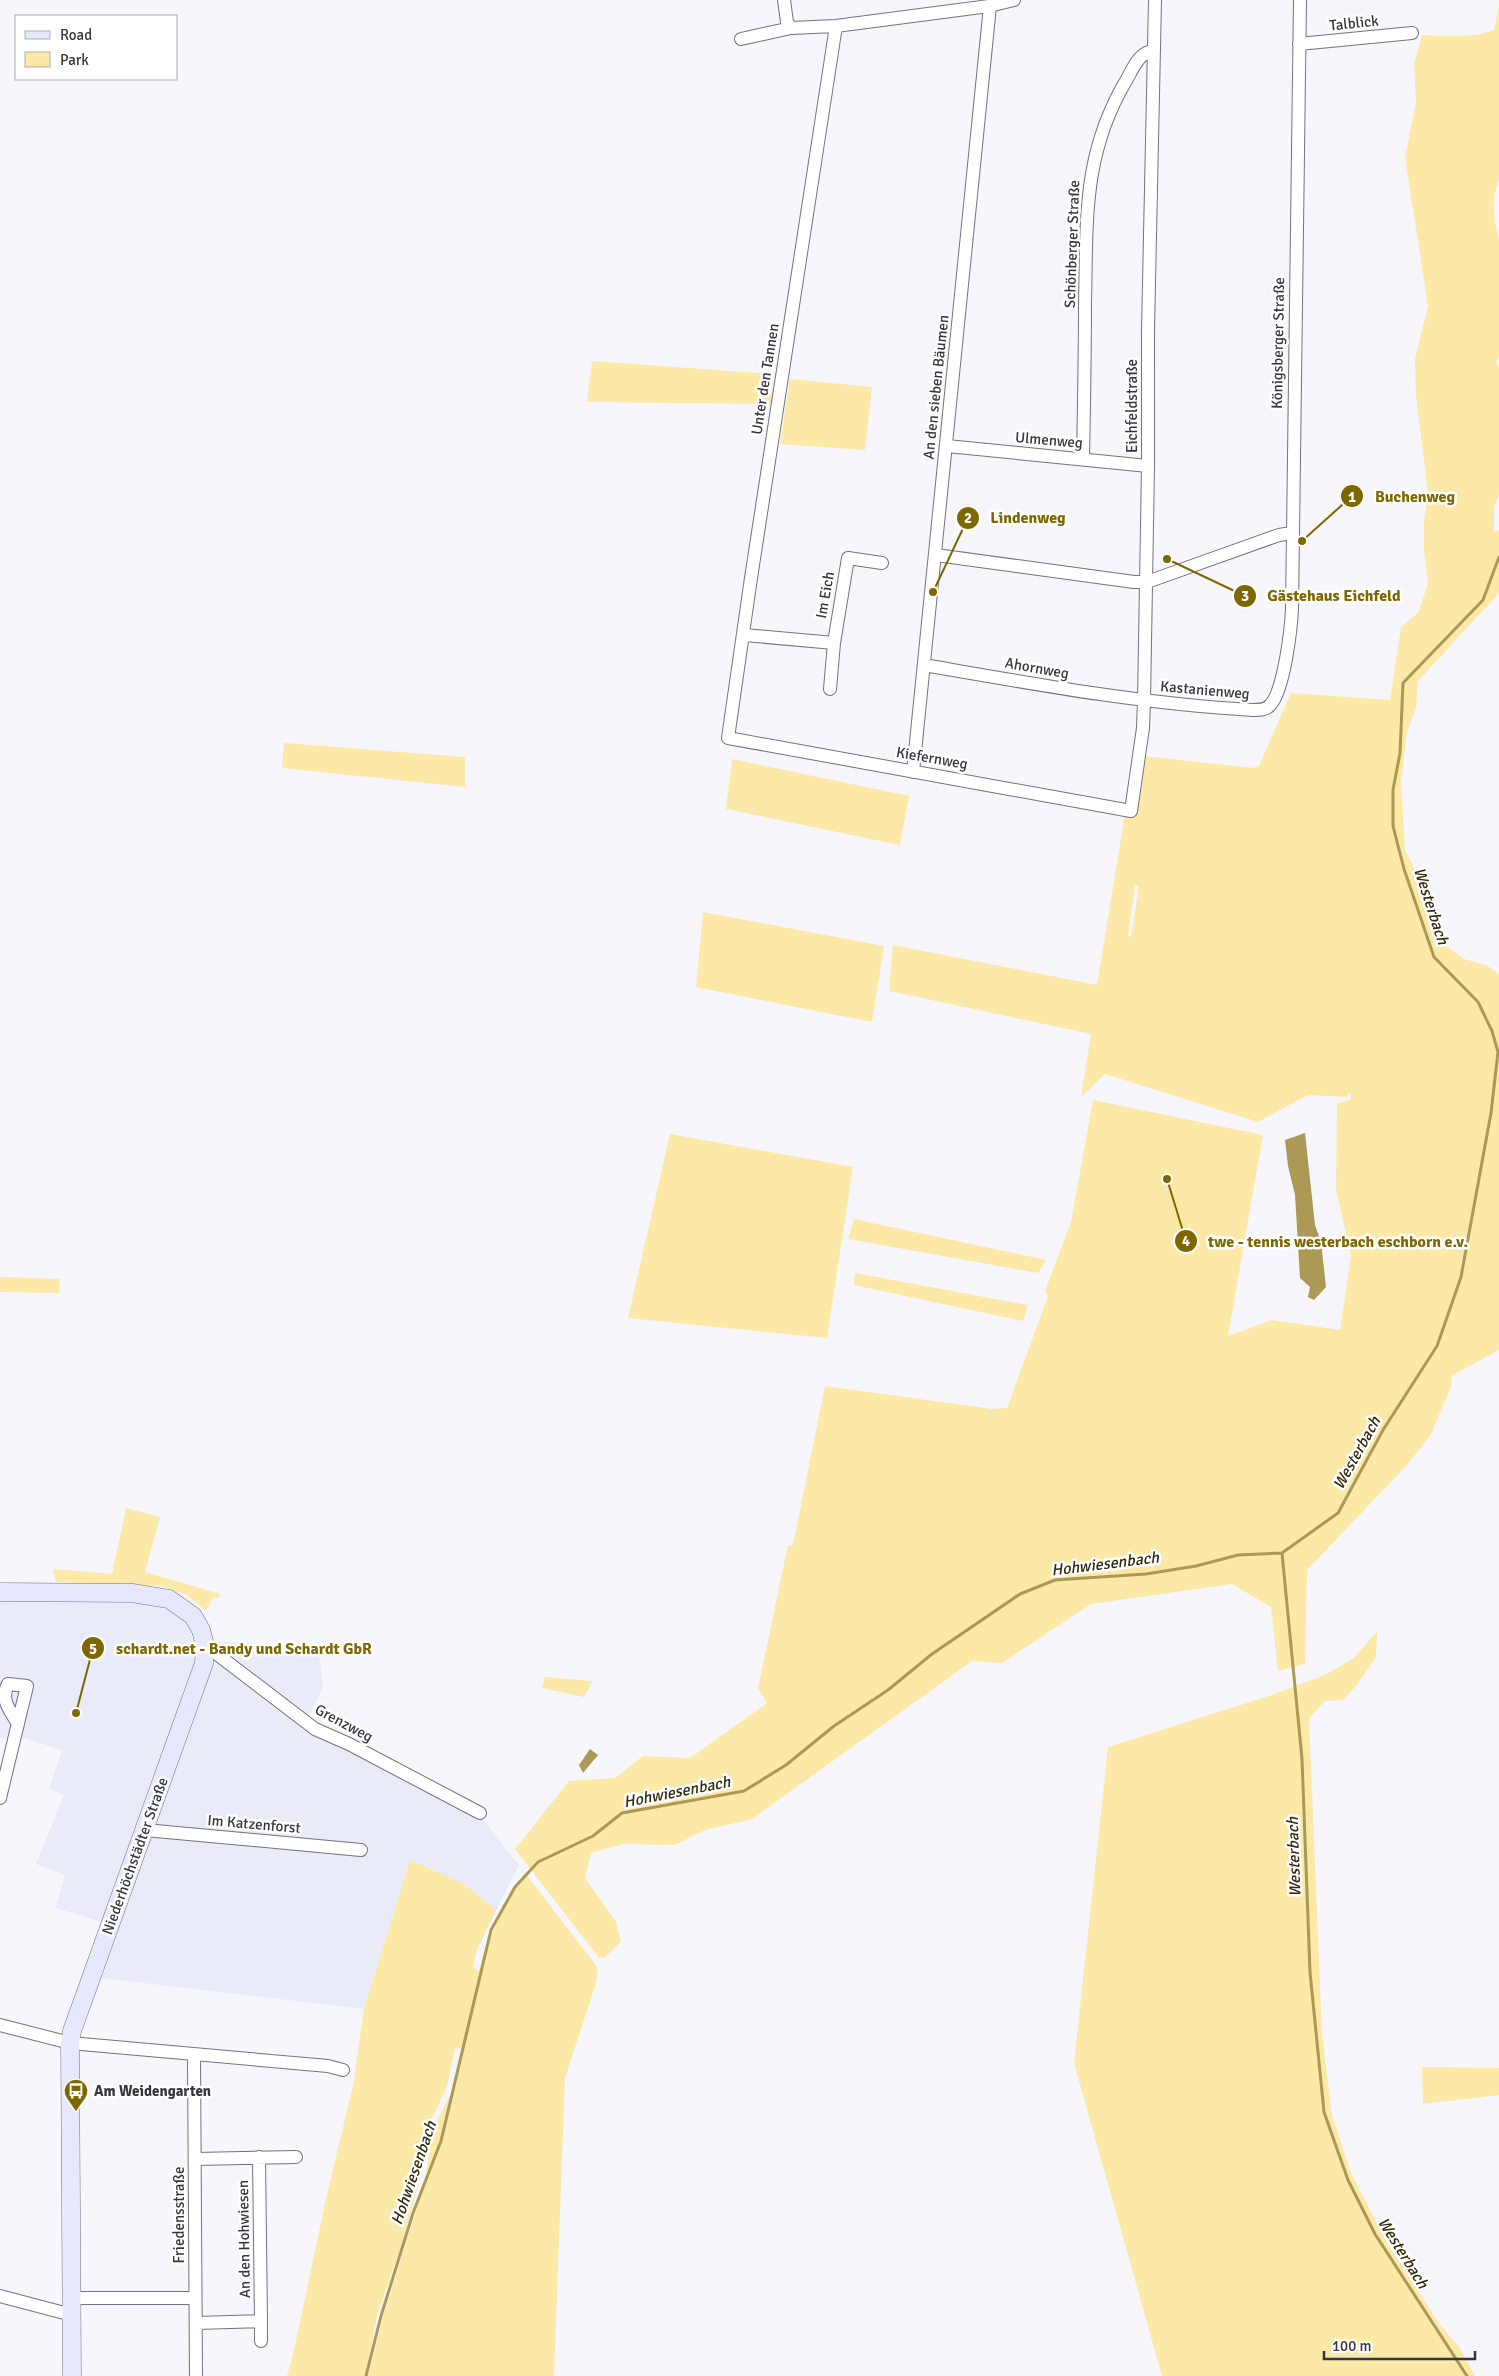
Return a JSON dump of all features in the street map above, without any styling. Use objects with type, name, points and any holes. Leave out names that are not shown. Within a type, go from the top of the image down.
[{"type":"street","points":[[784,0],[787,22],[791,28]]},
{"type":"street","points":[[741,39],[791,28],[836,26],[1014,0]]},
{"type":"street","name":"Eichfeldstraße","points":[[1131,810],[1143,728],[1144,701],[1147,582],[1148,330],[1156,0]]},
{"type":"street","name":"Königsberger Straße","points":[[1279,686],[1290,637],[1292,618],[1300,0]]},
{"type":"street","name":"An den sieben Bäumen","points":[[914,772],[989,4]]},
{"type":"street","name":"Unter den Tannen","points":[[728,738],[752,569],[836,26]]},
{"type":"street","name":"Talblick","points":[[1299,44],[1412,33]]},
{"type":"street","name":"Schönberger Straße","points":[[1083,459],[1086,241],[1090,178],[1097,145],[1111,105],[1139,59],[1149,51],[1154,50]]},
{"type":"street","name":"Ulmenweg","points":[[946,446],[1148,466]]},
{"type":"street","points":[[936,555],[1134,582],[1147,582],[1279,535],[1292,533]]},
{"type":"street","name":"Im Eich","points":[[830,689],[834,643],[848,558],[882,563]]},
{"type":"street","name":"Im Eich","points":[[744,634],[834,643]]},
{"type":"street","name":"Ahornweg","points":[[924,665],[1144,701]]},
{"type":"street","name":"Kastanienweg","points":[[1144,701],[1260,710],[1272,703],[1279,686]]},
{"type":"street","name":"Kiefernweg","points":[[728,738],[1131,810]]},
{"type":"street","name":"Niederhöchstädter Straße","points":[[0,1592],[132,1594],[169,1598],[193,1616],[201,1630],[205,1645],[204,1663],[72,2030],[70,2043],[72,2376]]},
{"type":"street","name":"Grenzweg","points":[[205,1645],[314,1729],[349,1744],[480,1813]]},
{"type":"street","points":[[0,1798],[18,1724]]},
{"type":"street","name":"Im Katzenforst","points":[[144,1830],[361,1850]]},
{"type":"street","points":[[0,2025],[70,2043],[328,2066],[343,2070]]},
{"type":"street","name":"Friedensstraße","points":[[194,2055],[196,2376]]},
{"type":"street","name":"An den Hohwiesen","points":[[259,2157],[261,2341]]},
{"type":"street","name":"An den Hohwiesen","points":[[195,2159],[296,2157]]},
{"type":"street","points":[[0,2296],[72,2306],[195,2298]]},
{"type":"street","points":[[196,2323],[261,2321]]},
{"type":"shaded area","points":[[1305,1133],[1315,1225],[1321,1242],[1326,1287],[1314,1300],[1308,1297],[1310,1287],[1300,1278],[1295,1195],[1288,1166],[1285,1140]]},
{"type":"shaded area","points":[[0,1597],[163,1602],[186,1616],[193,1640],[318,1647],[323,1687],[307,1719],[472,1806],[519,1865],[496,1910],[462,1883],[410,1861],[364,2009],[101,1978],[118,1927],[56,1908],[65,1875],[36,1864],[64,1795],[49,1789],[62,1750],[24,1738],[0,1738]]},
{"type":"shaded area","points":[[590,1749],[598,1755],[583,1773],[579,1765]]},
{"type":"green space","points":[[1499,6],[1499,179],[1496,186],[1494,209],[1499,239],[1499,355],[1496,362],[1499,368],[1499,495],[1494,507],[1494,532],[1499,530],[1499,593],[1418,681],[1416,708],[1407,732],[1401,783],[1405,850],[1418,875],[1446,946],[1464,959],[1486,965],[1499,974],[1499,1350],[1451,1376],[1452,1384],[1431,1434],[1408,1464],[1307,1570],[1305,1664],[1278,1671],[1271,1607],[1232,1584],[1091,1604],[1002,1663],[972,1661],[752,1819],[705,1830],[675,1845],[623,1844],[591,1853],[585,1878],[616,1922],[621,1942],[605,1957],[599,1958],[515,1849],[569,1781],[615,1778],[643,1756],[690,1758],[767,1703],[758,1688],[788,1545],[793,1545],[825,1386],[992,1409],[1007,1408],[1048,1296],[1045,1291],[1071,1222],[1093,1100],[1263,1135],[1228,1336],[1272,1320],[1340,1330],[1351,1255],[1336,1190],[1337,1103],[1350,1100],[1351,1093],[1347,1097],[1308,1095],[1258,1122],[1105,1074],[1081,1097],[1091,1034],[889,991],[893,945],[1097,985],[1125,814],[1124,805],[1135,755],[1253,768],[1259,766],[1291,693],[1390,700],[1401,627],[1418,613],[1428,584],[1424,551],[1424,520],[1428,493],[1416,396],[1415,359],[1428,306],[1405,158],[1416,102],[1414,64],[1422,35],[1467,36],[1494,30]],"holes":[[[1135,885],[1139,886],[1131,937],[1128,936]]]},
{"type":"green space","points":[[592,361],[771,374],[772,404],[587,402]]},
{"type":"green space","points":[[790,379],[872,387],[865,450],[780,444]]},
{"type":"green space","points":[[284,743],[465,757],[465,787],[282,768]]},
{"type":"green space","points":[[732,759],[909,796],[900,845],[726,809]]},
{"type":"green space","points":[[703,912],[884,946],[872,1022],[696,987]]},
{"type":"green space","points":[[670,1134],[853,1167],[827,1338],[628,1318]]},
{"type":"green space","points":[[854,1219],[1046,1260],[1038,1273],[848,1239]]},
{"type":"green space","points":[[855,1273],[1028,1305],[1023,1321],[854,1285]]},
{"type":"green space","points":[[0,1277],[60,1279],[59,1293],[0,1292]]},
{"type":"green space","points":[[126,1508],[160,1517],[145,1572],[220,1594],[219,1598],[213,1597],[206,1611],[187,1595],[161,1586],[56,1582],[53,1569],[112,1574]]},
{"type":"green space","points":[[1377,1631],[1376,1657],[1357,1685],[1343,1700],[1325,1701],[1309,1718],[1322,2034],[1332,2115],[1351,2173],[1388,2245],[1441,2326],[1460,2348],[1475,2376],[1162,2376],[1074,2063],[1108,1747],[1272,1695],[1325,1675],[1354,1658]]},
{"type":"green space","points":[[545,1677],[593,1681],[584,1697],[542,1688]]},
{"type":"green space","points":[[410,1860],[462,1883],[496,1910],[477,1950],[473,1967],[479,1971],[484,1950],[513,1889],[525,1873],[595,1964],[598,1971],[595,1986],[565,2078],[554,2376],[368,2376],[383,2317],[425,2181],[433,2128],[454,2088],[462,2048],[455,2049],[447,2087],[428,2126],[420,2179],[401,2246],[377,2315],[366,2376],[287,2376],[353,2086],[364,2009]]},
{"type":"green space","points":[[1422,2067],[1499,2068],[1499,2095],[1423,2104]]},
{"type":"waterway","name":"Westerbach","points":[[1467,2376],[1375,2234],[1348,2180],[1324,2112],[1310,1972],[1302,1759],[1282,1553],[1338,1513],[1383,1430],[1437,1346],[1461,1277],[1491,1113],[1498,1052],[1492,1031],[1478,1002],[1434,957],[1404,869],[1393,826],[1393,790],[1400,753],[1403,683],[1483,600],[1499,557]]},
{"type":"waterway","name":"Hohwiesenbach","points":[[366,2376],[381,2316],[413,2213],[441,2141],[491,1930],[515,1887],[538,1862],[593,1836],[622,1813],[744,1791],[786,1765],[834,1726],[888,1690],[932,1654],[1020,1594],[1055,1580],[1146,1574],[1196,1566],[1238,1555],[1282,1553]]},
{"type":"place","name":"Buchenweg","points":[[1302,541]]},
{"type":"place","name":"Gästehaus Eichfeld","points":[[1167,559]]},
{"type":"place","name":"Lindenweg","points":[[933,592]]},
{"type":"place","name":"twe - tennis westerbach eschborn e.v.","points":[[1167,1179]]},
{"type":"place","name":"schardt.net - Bandy und Schardt GbR","points":[[76,1713]]},
{"type":"place","name":"Am Weidengarten","points":[[76,2112]]}]
